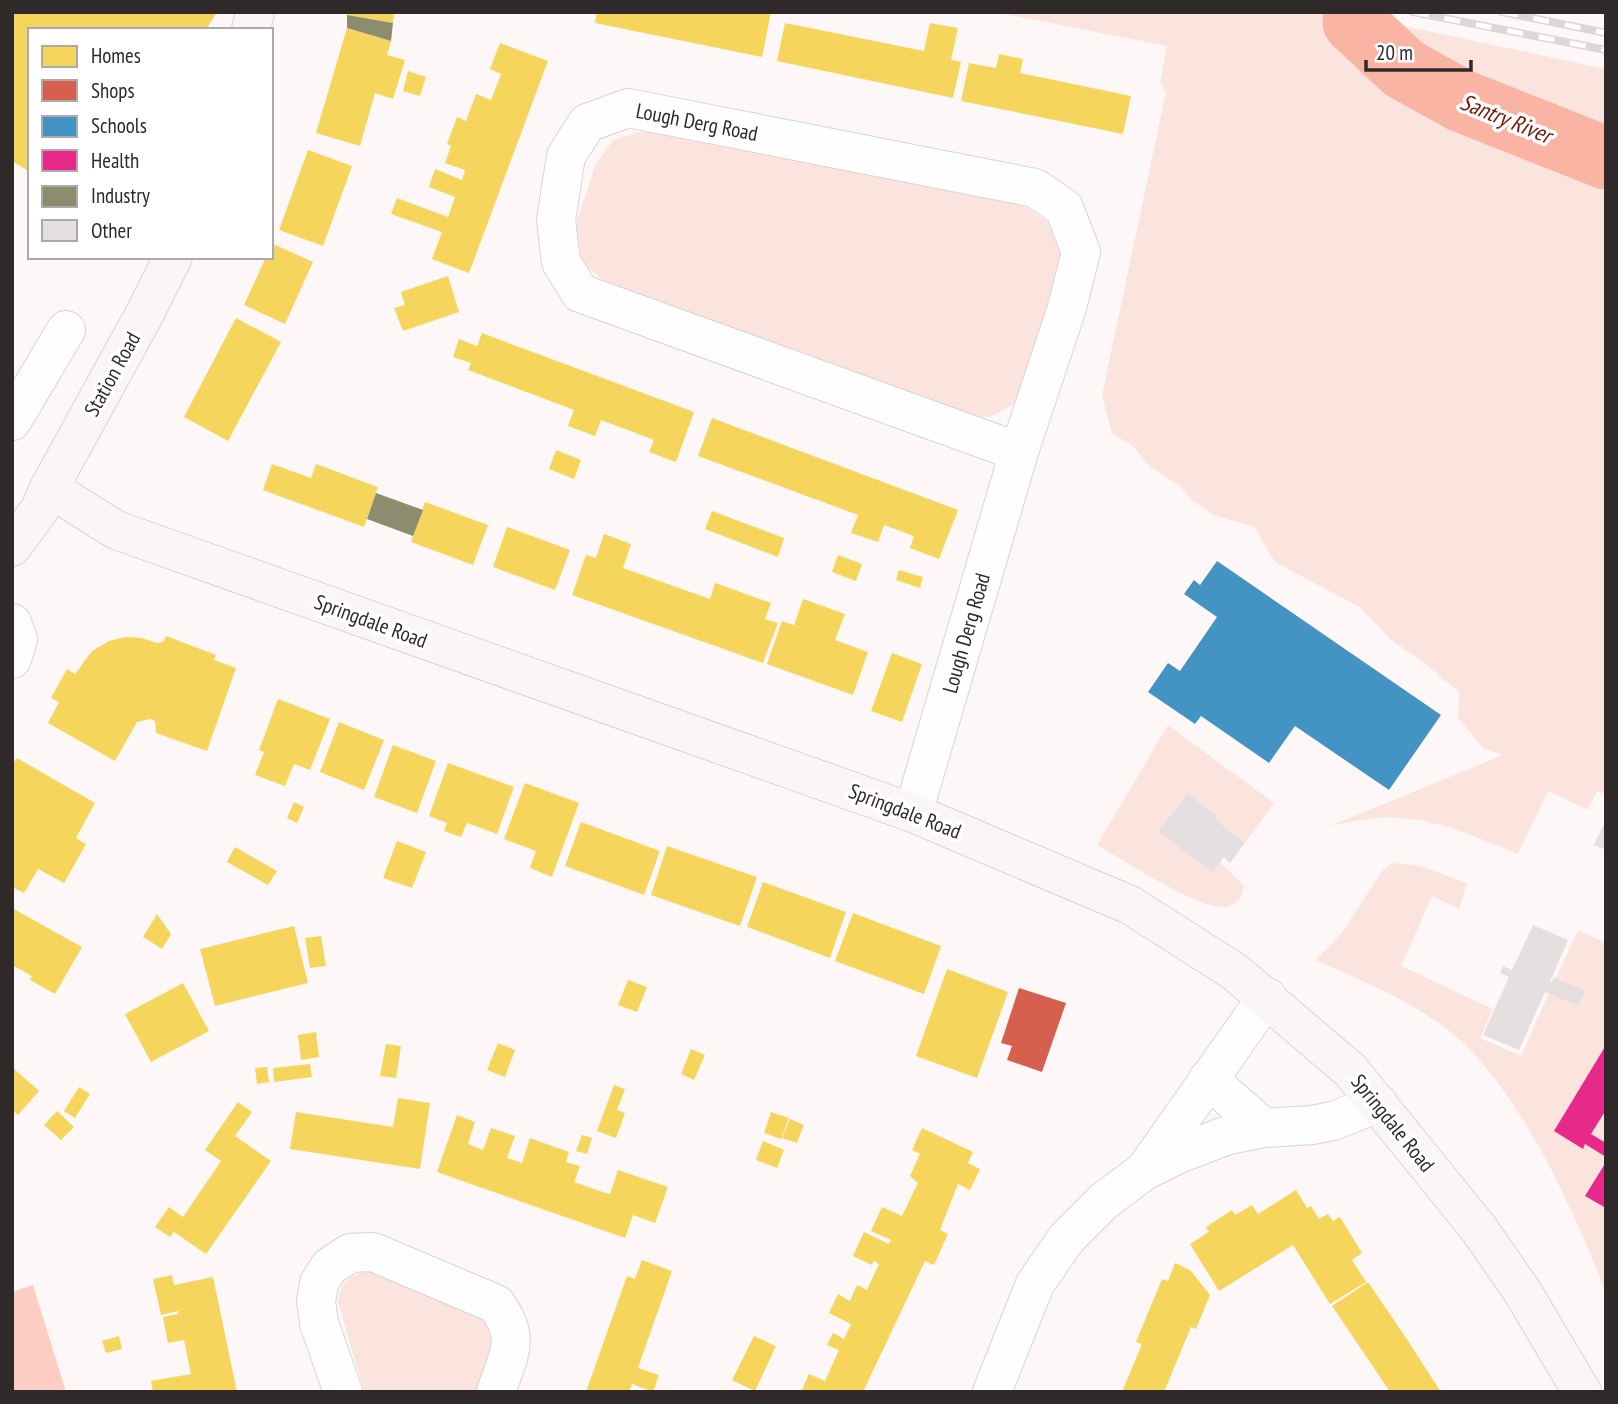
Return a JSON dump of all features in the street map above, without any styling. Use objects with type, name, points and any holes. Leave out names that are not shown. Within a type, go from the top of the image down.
[{"type":"street","name":"Lough Derg Road","points":[[914,813],[1019,452],[1066,311],[1081,252],[1064,208],[1035,188],[628,108],[587,123],[566,156],[556,220],[561,262],[580,293],[1019,452]]},
{"type":"street","name":"Station Road","points":[[12,547],[40,509],[172,259]]},
{"type":"street","points":[[12,421],[66,330]]},
{"type":"street","name":"Springdale Road","points":[[49,488],[116,530],[914,813],[1130,905],[1235,972],[1350,1070],[1479,1229],[1522,1291],[1583,1392]]},
{"type":"street","points":[[12,623],[18,639],[12,660]]},
{"type":"street","points":[[1144,1171],[1267,997]]},
{"type":"street","points":[[1208,1079],[1264,1128]]},
{"type":"street","points":[[992,1392],[1035,1284],[1050,1261],[1066,1239],[1104,1201],[1144,1171],[1176,1155],[1226,1136],[1264,1128],[1333,1121],[1378,1103]]},
{"type":"street","points":[[343,1392],[319,1323],[316,1301],[319,1283],[329,1267],[350,1253],[373,1252],[496,1304],[508,1320],[512,1344],[496,1392]]},
{"type":"shaded area","points":[[994,12],[1339,12],[1606,69],[1606,795],[1597,791],[1588,810],[1548,791],[1518,854],[1450,828],[1415,819],[1378,818],[1330,826],[1503,755],[1483,748],[1458,718],[1459,692],[1389,638],[1361,608],[1275,562],[1254,527],[1214,515],[1193,501],[1178,485],[1149,466],[1132,445],[1112,434],[1102,395],[1166,92],[1160,83],[1167,46]]},
{"type":"shaded area","points":[[652,128],[1023,205],[1053,226],[1062,259],[1034,356],[1016,403],[990,417],[964,416],[633,294],[602,279],[582,263],[576,224],[595,166],[613,140]]},
{"type":"shaded area","points":[[1168,725],[1274,803],[1245,843],[1188,793],[1158,831],[1211,872],[1220,862],[1244,886],[1240,898],[1232,905],[1212,906],[1179,892],[1097,845]]},
{"type":"shaded area","points":[[1393,863],[1420,866],[1467,883],[1459,909],[1432,896],[1401,966],[1493,1009],[1480,1038],[1521,1056],[1549,993],[1579,1006],[1586,991],[1556,978],[1578,930],[1606,943],[1606,1293],[1578,1224],[1540,1149],[1495,1079],[1470,1050],[1444,1027],[1414,1007],[1316,960],[1341,934],[1383,870]]},
{"type":"shaded area","points":[[368,1271],[485,1317],[497,1338],[478,1392],[364,1392],[338,1302],[341,1289],[347,1280]]},
{"type":"shaded area","points":[[33,1285],[66,1392],[12,1392],[12,1292]]},
{"type":"building: Homes","points":[[12,12],[217,12],[207,28],[28,28],[28,171],[12,161]]},
{"type":"building: Homes","points":[[348,12],[394,12],[393,23],[347,15]]},
{"type":"building: Homes","points":[[597,12],[771,12],[762,57],[595,23]]},
{"type":"building: Homes","points":[[785,23],[924,51],[930,23],[958,28],[951,60],[961,62],[953,98],[777,61]]},
{"type":"building: Homes","points":[[347,28],[391,41],[387,55],[405,60],[393,99],[375,93],[360,146],[316,133]]},
{"type":"building: Homes","points":[[500,43],[548,61],[469,273],[432,259],[442,232],[391,214],[397,198],[448,217],[455,197],[429,187],[435,169],[462,180],[465,170],[445,163],[451,146],[447,144],[457,117],[466,121],[476,94],[491,100],[501,74],[490,69]]},
{"type":"building: Homes","points":[[999,54],[1023,59],[1020,73],[1131,96],[1123,134],[961,101],[969,63],[996,68]]},
{"type":"building: Homes","points":[[408,71],[426,77],[420,96],[403,91]]},
{"type":"building: Homes","points":[[308,150],[352,166],[323,246],[279,230]]},
{"type":"building: Homes","points":[[273,244],[313,262],[285,324],[244,305],[265,259],[273,259]]},
{"type":"building: Homes","points":[[448,276],[459,312],[403,331],[394,308],[405,305],[401,292]]},
{"type":"building: Homes","points":[[236,318],[281,342],[228,441],[184,417]]},
{"type":"building: Homes","points":[[482,333],[694,412],[676,462],[649,452],[654,440],[601,420],[595,436],[568,426],[574,410],[468,370],[471,363],[453,357],[459,339],[477,346]]},
{"type":"building: Homes","points":[[712,418],[958,510],[939,559],[910,548],[914,536],[884,525],[878,542],[851,533],[858,515],[698,456]]},
{"type":"building: Homes","points":[[556,450],[581,460],[574,479],[549,469]]},
{"type":"building: Homes","points":[[272,464],[311,478],[316,464],[378,487],[364,527],[263,490]]},
{"type":"building: Homes","points":[[425,502],[488,525],[473,565],[411,542]]},
{"type":"building: Homes","points":[[712,511],[784,538],[778,557],[705,529]]},
{"type":"building: Homes","points":[[507,527],[570,550],[555,590],[493,567]]},
{"type":"building: Homes","points":[[604,534],[631,544],[623,568],[710,599],[715,583],[771,603],[765,619],[778,623],[763,663],[572,595],[586,555],[596,558]]},
{"type":"building: Homes","points":[[838,555],[862,564],[856,581],[832,572]]},
{"type":"building: Homes","points":[[899,570],[923,577],[920,588],[896,580]]},
{"type":"building: Homes","points":[[803,599],[845,614],[835,640],[868,652],[853,695],[767,664],[782,621],[794,625]]},
{"type":"building: Homes","points":[[166,636],[216,655],[214,660],[236,668],[207,751],[156,733],[155,721],[150,719],[137,722],[115,761],[48,723],[59,702],[51,698],[67,669],[75,674],[92,651],[109,641],[126,637],[157,643],[163,642]]},
{"type":"building: Homes","points":[[892,653],[922,664],[902,722],[871,711]]},
{"type":"building: Homes","points":[[278,699],[330,719],[310,770],[294,764],[285,786],[255,775],[264,752],[259,750]]},
{"type":"building: Homes","points":[[339,722],[384,740],[364,790],[320,772]]},
{"type":"building: Homes","points":[[393,745],[436,761],[417,813],[374,797]]},
{"type":"building: Homes","points":[[17,758],[95,803],[76,838],[86,844],[64,883],[38,869],[24,893],[12,887],[12,765]]},
{"type":"building: Homes","points":[[448,763],[514,787],[497,834],[467,823],[461,837],[444,831],[447,823],[429,816]]},
{"type":"building: Homes","points":[[525,783],[579,803],[552,877],[530,868],[536,851],[504,839]]},
{"type":"building: Homes","points":[[294,802],[304,807],[297,823],[287,818]]},
{"type":"building: Homes","points":[[581,822],[660,851],[644,895],[565,866]]},
{"type":"building: Homes","points":[[397,841],[426,852],[412,888],[383,878]]},
{"type":"building: Homes","points":[[667,846],[757,877],[740,926],[651,895]]},
{"type":"building: Homes","points":[[235,847],[277,871],[268,885],[227,862]]},
{"type":"building: Homes","points":[[763,882],[846,912],[830,958],[747,927]]},
{"type":"building: Homes","points":[[12,908],[82,947],[55,994],[30,980],[32,976],[12,965]]},
{"type":"building: Homes","points":[[853,913],[941,946],[924,994],[835,961]]},
{"type":"building: Homes","points":[[157,914],[171,934],[162,949],[143,937]]},
{"type":"building: Homes","points":[[294,926],[308,983],[215,1006],[200,949]]},
{"type":"building: Homes","points":[[321,936],[326,966],[310,968],[305,938]]},
{"type":"building: Homes","points":[[947,969],[1008,992],[977,1078],[916,1056]]},
{"type":"building: Homes","points":[[628,980],[647,987],[637,1012],[618,1005]]},
{"type":"building: Homes","points":[[183,983],[209,1031],[151,1062],[125,1014]]},
{"type":"building: Homes","points":[[316,1032],[319,1057],[301,1060],[298,1035]]},
{"type":"building: Homes","points":[[498,1043],[515,1050],[505,1077],[487,1070]]},
{"type":"building: Homes","points":[[386,1044],[401,1046],[396,1078],[380,1076]]},
{"type":"building: Homes","points":[[691,1049],[705,1055],[694,1080],[681,1074]]},
{"type":"building: Homes","points":[[310,1064],[312,1077],[274,1082],[273,1068]]},
{"type":"building: Homes","points":[[12,1067],[39,1091],[18,1115],[12,1110]]},
{"type":"building: Homes","points":[[267,1067],[269,1082],[257,1084],[255,1068]]},
{"type":"building: Homes","points":[[614,1085],[625,1089],[617,1110],[625,1113],[616,1138],[597,1131]]},
{"type":"building: Homes","points":[[79,1087],[90,1094],[75,1118],[64,1111]]},
{"type":"building: Homes","points":[[398,1098],[430,1103],[420,1169],[290,1149],[296,1112],[393,1127]]},
{"type":"building: Homes","points":[[238,1102],[252,1112],[235,1136],[271,1161],[206,1254],[174,1232],[170,1237],[155,1227],[169,1207],[183,1217],[221,1161],[205,1150]]},
{"type":"building: Homes","points":[[57,1111],[74,1127],[61,1140],[44,1125]]},
{"type":"building: Homes","points":[[771,1112],[789,1118],[781,1139],[764,1133]]},
{"type":"building: Homes","points":[[457,1115],[475,1122],[468,1144],[483,1150],[491,1128],[515,1136],[507,1158],[522,1163],[530,1138],[569,1152],[566,1162],[580,1166],[574,1182],[606,1193],[610,1194],[618,1170],[668,1187],[655,1223],[633,1215],[625,1238],[437,1172]]},
{"type":"building: Homes","points":[[790,1119],[804,1125],[797,1143],[782,1138]]},
{"type":"building: Homes","points":[[922,1128],[973,1152],[968,1163],[980,1169],[970,1190],[958,1184],[940,1230],[948,1234],[934,1265],[925,1261],[863,1392],[801,1392],[809,1374],[825,1381],[839,1350],[827,1345],[833,1333],[844,1339],[851,1324],[829,1313],[838,1294],[850,1301],[857,1285],[867,1290],[879,1264],[874,1261],[872,1265],[853,1256],[864,1232],[889,1244],[891,1240],[871,1231],[882,1207],[902,1216],[918,1183],[910,1176],[920,1154],[912,1150]]},
{"type":"building: Homes","points":[[582,1135],[592,1138],[587,1154],[576,1151]]},
{"type":"building: Homes","points":[[763,1141],[784,1150],[777,1168],[756,1160]]},
{"type":"building: Homes","points":[[1296,1190],[1307,1208],[1311,1206],[1319,1219],[1328,1214],[1333,1221],[1340,1217],[1362,1253],[1352,1260],[1366,1282],[1330,1304],[1293,1245],[1219,1291],[1190,1244],[1209,1232],[1206,1227],[1232,1210],[1235,1215],[1252,1205],[1258,1214]]},
{"type":"building: Homes","points":[[642,1260],[672,1271],[638,1368],[659,1375],[653,1392],[632,1384],[629,1392],[586,1392],[627,1276],[635,1279]]},
{"type":"building: Homes","points":[[1175,1263],[1190,1270],[1210,1295],[1196,1329],[1191,1327],[1164,1392],[1122,1392],[1142,1344],[1136,1342],[1162,1279],[1168,1281]]},
{"type":"building: Homes","points":[[172,1275],[174,1285],[213,1277],[237,1392],[153,1392],[151,1381],[191,1374],[184,1340],[168,1343],[163,1317],[178,1314],[178,1311],[161,1315],[153,1279]]},
{"type":"building: Homes","points":[[1368,1282],[1441,1392],[1390,1392],[1332,1306]]},
{"type":"building: Homes","points":[[119,1336],[122,1349],[106,1353],[102,1341]]},
{"type":"building: Homes","points":[[754,1336],[776,1346],[755,1391],[732,1380]]},
{"type":"building: Shops","points":[[1019,988],[1066,1003],[1042,1072],[1007,1060],[1012,1046],[1001,1043]]},
{"type":"building: Schools","points":[[1217,561],[1441,715],[1389,790],[1295,726],[1269,763],[1201,716],[1195,724],[1148,692],[1168,663],[1180,671],[1217,617],[1184,594],[1194,580],[1200,585]]},
{"type":"building: Health","points":[[1606,1045],[1606,1110],[1591,1134],[1606,1143],[1606,1157],[1585,1144],[1583,1149],[1554,1131]]},
{"type":"building: Health","points":[[1606,1162],[1606,1208],[1585,1196]]},
{"type":"building: Industry","points":[[347,15],[393,23],[391,41],[347,28]]},
{"type":"building: Industry","points":[[376,493],[423,510],[413,536],[367,519]]},
{"type":"building: Other","points":[[1188,793],[1245,843],[1230,863],[1224,857],[1212,873],[1158,831]]},
{"type":"building: Other","points":[[1606,819],[1606,850],[1594,845]]},
{"type":"building: Other","points":[[1533,925],[1568,940],[1550,982],[1554,977],[1586,991],[1579,1006],[1545,992],[1519,1050],[1483,1035],[1509,977],[1500,973],[1503,966],[1512,970]]},
{"type":"waterway","name":"Santry River","points":[[1356,12],[1354,22],[1404,69],[1462,101],[1606,158]]},
{"type":"railway","points":[[1413,12],[1606,50]]},
{"type":"railway","points":[[1502,12],[1606,33]]}]
